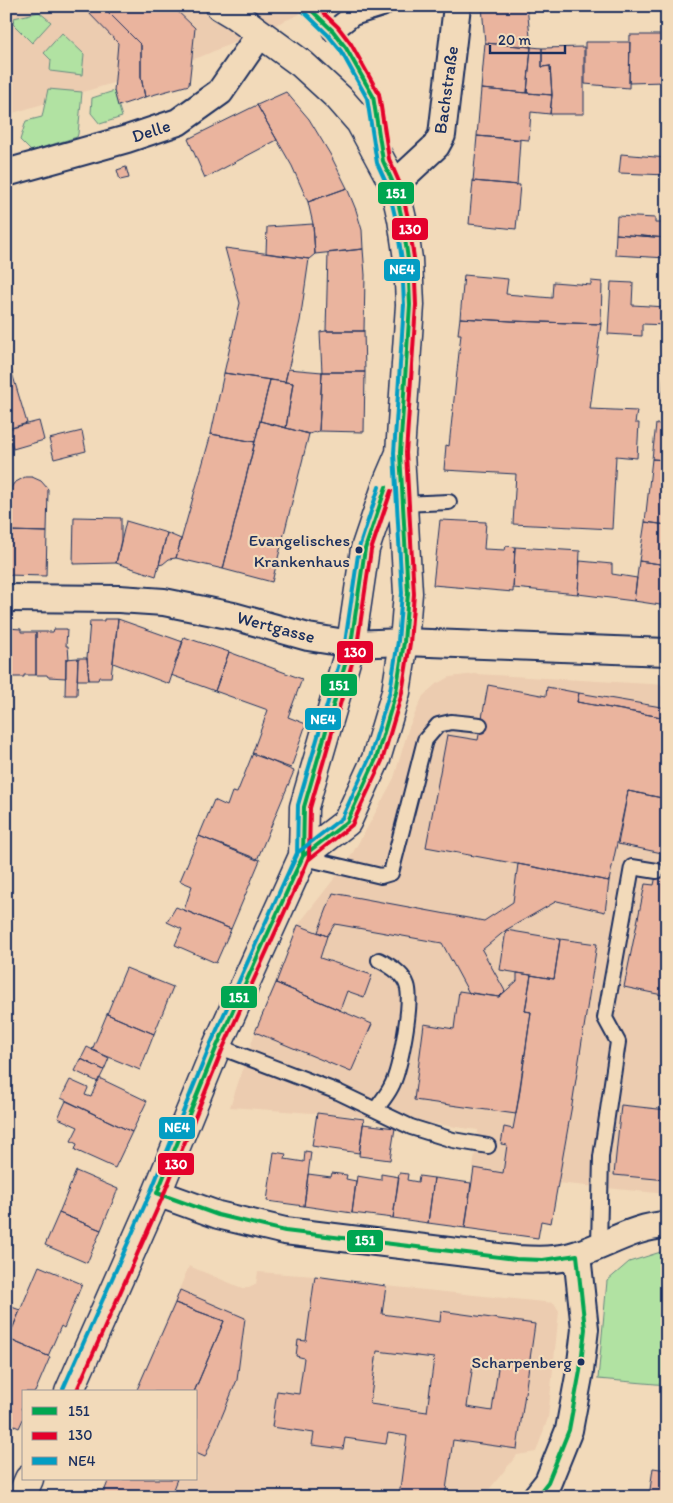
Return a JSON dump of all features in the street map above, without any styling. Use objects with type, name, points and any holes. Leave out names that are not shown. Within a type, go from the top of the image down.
[{"type":"main road","points":[[228,9],[302,64],[360,122],[388,173],[402,219],[406,249],[410,305],[400,453],[408,593],[404,642],[396,692],[376,759],[347,822],[303,856]]},
{"type":"main road","points":[[69,1390],[156,1193],[217,1046],[303,856],[304,807],[350,644],[365,549],[388,481],[400,453]]},
{"type":"main road","points":[[21,1497],[29,1480]]},
{"type":"street","points":[[333,31],[353,15],[382,6]]},
{"type":"street","name":"Bachstraße","points":[[388,173],[436,146],[442,135],[457,6]]},
{"type":"street","name":"Delle","points":[[6,173],[127,139],[178,122],[220,92],[260,34]]},
{"type":"street","name":"Wertgasse","points":[[6,598],[119,599],[164,602],[234,616],[308,637],[350,644],[404,642],[667,652]]},
{"type":"street","points":[[156,1193],[218,1215],[284,1231],[516,1259],[543,1260],[588,1250],[625,1234],[667,1225]]},
{"type":"street","points":[[547,1492],[569,1430],[586,1329],[588,1250]]},
{"type":"lane","points":[[307,6],[333,31],[346,48],[374,96],[388,173]]},
{"type":"lane","points":[[402,504],[449,502]]},
{"type":"lane","points":[[303,856],[381,876],[392,873],[425,740],[438,725],[451,722],[480,726]]},
{"type":"lane","points":[[588,1250],[618,1042],[605,1018],[632,867],[657,871]]},
{"type":"lane","points":[[378,1126],[378,1110],[392,1086],[398,1065],[409,1000],[407,984],[401,975],[389,965],[379,960]]},
{"type":"lane","points":[[217,1046],[329,1088],[411,1127],[453,1140],[488,1146]]},
{"type":"shaded area","points":[[6,6],[319,6],[200,57],[6,115]]},
{"type":"shaded area","points":[[475,674],[667,685],[667,1194],[557,1183],[551,1223],[541,1221],[538,1238],[465,1228],[478,1130],[406,1120],[230,1107],[255,1032],[298,925],[348,861],[371,821],[394,778],[409,727],[423,696],[436,684],[450,677]]},
{"type":"shaded area","points":[[189,1266],[242,1288],[249,1288],[256,1284],[258,1272],[315,1276],[386,1286],[554,1303],[559,1311],[548,1418],[536,1452],[517,1455],[483,1497],[102,1497],[109,1480],[198,1480],[198,1390],[137,1390]]},
{"type":"green space","points":[[39,12],[51,22],[32,43],[13,24],[14,18]]},
{"type":"green space","points":[[62,33],[84,54],[82,75],[50,71],[51,60],[44,53]]},
{"type":"green space","points":[[48,89],[82,92],[78,134],[77,137],[31,151],[20,140],[26,121],[42,117]]},
{"type":"green space","points":[[114,91],[122,117],[100,124],[91,113],[92,98]]},
{"type":"green space","points":[[667,1250],[667,1385],[598,1379],[607,1281],[629,1262]]},
{"type":"building","points":[[87,6],[102,6],[141,45],[141,77],[145,97],[118,106],[114,91],[118,43],[85,9]]},
{"type":"building","points":[[102,6],[172,6],[195,28],[189,85],[145,97],[141,77],[141,45]]},
{"type":"building","points":[[482,6],[527,6],[531,47],[485,43]]},
{"type":"building","points":[[630,35],[667,35],[667,78],[664,78],[664,82],[629,83]]},
{"type":"building","points":[[585,42],[630,42],[629,88],[585,84]]},
{"type":"building","points":[[485,43],[531,47],[527,93],[481,89]]},
{"type":"building","points":[[531,47],[542,48],[542,67],[550,66],[552,95],[527,93]]},
{"type":"building","points":[[584,47],[584,114],[550,114],[552,95],[550,66],[542,67],[542,48]]},
{"type":"building","points":[[481,89],[552,95],[550,114],[531,112],[529,140],[477,136]]},
{"type":"building","points":[[286,92],[309,119],[330,154],[347,188],[308,202],[292,166],[257,105]]},
{"type":"building","points":[[257,105],[277,140],[205,178],[188,139]]},
{"type":"building","points":[[477,136],[520,140],[517,185],[473,181]]},
{"type":"building","points":[[621,154],[667,158],[667,175],[619,173]]},
{"type":"building","points":[[126,167],[129,178],[120,180],[117,170]]},
{"type":"building","points":[[473,181],[520,185],[516,229],[469,224]]},
{"type":"building","points":[[347,188],[362,230],[363,249],[315,254],[313,224],[308,202]]},
{"type":"building","points":[[617,216],[655,218],[655,223],[667,223],[667,238],[616,234]]},
{"type":"building","points":[[313,224],[315,254],[309,259],[266,253],[267,227]]},
{"type":"building","points":[[616,234],[667,238],[667,258],[615,255]]},
{"type":"building","points":[[225,248],[309,259],[300,321],[285,382],[224,373],[240,303]]},
{"type":"building","points":[[363,249],[365,275],[364,331],[326,331],[328,253]]},
{"type":"building","points":[[464,275],[508,279],[506,294],[552,298],[553,282],[591,285],[591,281],[602,282],[601,324],[460,318]]},
{"type":"building","points":[[611,282],[633,283],[632,305],[667,307],[667,325],[642,324],[642,336],[608,334]]},
{"type":"building","points":[[460,318],[601,324],[590,409],[637,411],[635,423],[639,423],[637,458],[616,456],[612,529],[513,524],[516,474],[444,470],[446,445],[449,446],[461,334],[458,334]]},
{"type":"building","points":[[364,331],[365,372],[322,372],[320,332]]},
{"type":"building","points":[[667,342],[667,395],[663,395]]},
{"type":"building","points":[[6,353],[27,423],[8,429],[6,424]]},
{"type":"building","points":[[288,369],[322,372],[319,431],[309,434],[286,428],[293,383],[285,382]]},
{"type":"building","points":[[322,372],[365,372],[364,432],[319,431]]},
{"type":"building","points":[[224,373],[270,380],[255,442],[211,434]]},
{"type":"building","points":[[270,380],[293,383],[286,428],[260,421]]},
{"type":"building","points":[[663,395],[667,395],[667,425],[661,424]]},
{"type":"building","points":[[39,421],[44,440],[13,449],[8,429]]},
{"type":"building","points":[[260,421],[309,434],[272,582],[223,569]]},
{"type":"building","points":[[656,424],[667,425],[667,460],[652,459]]},
{"type":"building","points":[[82,431],[86,451],[54,459],[49,439]]},
{"type":"building","points":[[211,434],[255,442],[223,569],[176,558]]},
{"type":"building","points":[[652,459],[667,460],[667,525],[645,522]]},
{"type":"building","points":[[25,477],[32,477],[41,481],[48,489],[47,532],[9,531],[11,488],[14,483]]},
{"type":"building","points":[[74,517],[121,518],[121,540],[116,563],[73,564]]},
{"type":"building","points":[[440,520],[486,522],[484,549],[505,550],[506,546],[515,547],[513,592],[433,585]]},
{"type":"building","points":[[126,521],[167,533],[156,576],[116,563]]},
{"type":"building","points":[[645,522],[667,525],[667,565],[639,561]]},
{"type":"building","points":[[6,531],[47,532],[46,576],[6,575]]},
{"type":"building","points":[[167,533],[181,539],[176,558],[169,559],[159,565]]},
{"type":"building","points":[[515,547],[580,551],[578,594],[513,588]]},
{"type":"building","points":[[580,561],[612,564],[612,574],[637,578],[634,601],[578,594]]},
{"type":"building","points":[[639,561],[667,565],[667,606],[634,601]]},
{"type":"building","points":[[104,619],[118,619],[111,677],[99,677],[98,680],[89,680],[87,658],[90,621],[104,621]]},
{"type":"building","points":[[118,619],[183,642],[169,684],[113,663]]},
{"type":"building","points":[[8,628],[21,629],[21,632],[36,632],[36,675],[6,677],[6,632]]},
{"type":"building","points":[[54,629],[67,629],[66,646],[68,646],[69,659],[66,659],[66,678],[36,675],[36,632],[53,632]]},
{"type":"building","points":[[184,637],[229,652],[215,691],[171,675]]},
{"type":"building","points":[[229,652],[302,679],[288,717],[306,724],[291,768],[252,754],[268,710],[215,691]]},
{"type":"building","points":[[78,658],[87,658],[89,680],[77,680]]},
{"type":"building","points":[[78,658],[77,695],[65,695],[66,659]]},
{"type":"building","points":[[488,685],[546,696],[547,687],[579,693],[577,702],[667,718],[667,799],[628,791],[609,881],[426,847],[447,735],[478,740]]},
{"type":"building","points":[[579,693],[667,708],[667,718],[577,702]]},
{"type":"building","points":[[253,753],[294,771],[257,860],[199,836],[214,800],[227,806],[232,792],[237,793]]},
{"type":"building","points":[[628,791],[667,799],[667,854],[618,844]]},
{"type":"building","points":[[199,836],[260,860],[231,929],[184,910],[192,886],[180,881]]},
{"type":"building","points":[[661,853],[667,854],[667,996],[624,987],[645,884],[654,885]]},
{"type":"building","points":[[518,864],[609,881],[605,912],[557,901],[506,930],[482,950],[505,991],[499,997],[469,993],[442,943],[335,924],[327,936],[318,932],[333,893],[484,921],[513,902]]},
{"type":"building","points":[[176,907],[231,929],[216,963],[175,945],[182,929],[167,922]]},
{"type":"building","points":[[298,925],[327,936],[320,958],[372,975],[364,997],[347,991],[340,1010],[276,983]]},
{"type":"building","points":[[506,930],[560,939],[554,979],[500,970]]},
{"type":"building","points":[[560,939],[597,944],[572,1105],[551,1223],[541,1221],[538,1238],[465,1228],[474,1168],[503,1173],[507,1145],[501,1144],[504,1127],[513,1129],[519,1097],[531,1012],[525,1011],[531,975],[554,979]]},
{"type":"building","points":[[126,968],[173,987],[154,1034],[107,1014]]},
{"type":"building","points":[[517,973],[531,975],[525,1011],[531,1012],[516,1114],[414,1100],[424,1024],[454,1029],[459,991],[499,997],[517,981]]},
{"type":"building","points":[[276,983],[372,1024],[351,1072],[255,1032]]},
{"type":"building","points":[[107,1014],[154,1034],[140,1070],[92,1050]]},
{"type":"building","points":[[87,1047],[109,1058],[104,1070],[81,1059]]},
{"type":"building","points":[[81,1059],[104,1070],[98,1082],[75,1071]]},
{"type":"building","points":[[99,1078],[147,1101],[132,1132],[61,1098],[70,1080],[88,1088],[85,1095],[91,1097]]},
{"type":"building","points":[[66,1101],[132,1132],[115,1168],[75,1150],[77,1144],[71,1141],[78,1127],[58,1118]]},
{"type":"building","points":[[621,1105],[667,1110],[667,1180],[614,1175]]},
{"type":"building","points":[[317,1113],[364,1119],[359,1153],[312,1146]]},
{"type":"building","points":[[363,1124],[395,1128],[390,1160],[359,1156]]},
{"type":"building","points":[[305,1151],[311,1152],[304,1206],[267,1201],[274,1152],[286,1154],[285,1159],[304,1162]]},
{"type":"building","points":[[76,1171],[118,1189],[101,1230],[59,1213]]},
{"type":"building","points":[[332,1173],[347,1175],[346,1179],[356,1181],[352,1213],[304,1206],[308,1174],[331,1177]]},
{"type":"building","points":[[399,1173],[408,1174],[407,1180],[418,1182],[419,1176],[434,1178],[428,1223],[393,1218]]},
{"type":"building","points":[[381,1174],[399,1177],[393,1218],[352,1213],[357,1176],[381,1180]]},
{"type":"building","points":[[434,1178],[471,1183],[465,1228],[428,1223]]},
{"type":"building","points":[[59,1213],[101,1230],[87,1263],[45,1245]]},
{"type":"building","points":[[39,1266],[82,1284],[64,1328],[61,1326],[48,1356],[8,1339]]},
{"type":"building","points":[[315,1276],[386,1286],[382,1314],[440,1322],[441,1311],[535,1324],[517,1449],[453,1440],[445,1497],[397,1497],[400,1489],[407,1436],[388,1433],[386,1444],[345,1438],[343,1449],[312,1445],[314,1433],[272,1427],[277,1391],[299,1394],[304,1358],[296,1356],[298,1340],[306,1341]],"holes":[[[377,1351],[434,1358],[427,1412],[370,1404]],[[473,1364],[498,1368],[492,1411],[467,1407]]]},
{"type":"building","points":[[180,1290],[245,1318],[237,1380],[205,1457],[198,1454],[198,1390],[195,1390],[224,1321],[175,1303]]},
{"type":"building","points":[[175,1303],[224,1321],[195,1390],[137,1390]]},
{"type":"building","points":[[6,1305],[20,1310],[8,1339],[6,1338]]},
{"type":"building","points":[[6,1338],[50,1357],[36,1390],[22,1390],[22,1421],[19,1428],[6,1422]]},
{"type":"building","points":[[653,1468],[667,1470],[667,1486],[663,1485],[667,1490],[667,1497],[649,1497]]},
{"type":"building","points":[[109,1480],[177,1480],[170,1497],[102,1497]]},
{"type":"transit line","name":"151","points":[[157,1193],[217,1046],[303,856],[347,822],[376,759],[396,692],[404,642],[408,593],[400,453],[410,305],[408,259],[402,219],[394,185],[383,161],[373,96],[346,48],[333,31],[307,6]]},
{"type":"transit line","name":"130","points":[[77,1390],[163,1196],[223,1048],[308,860],[352,825],[382,761],[402,693],[410,643],[414,594],[406,453],[416,305],[414,258],[408,218],[400,184],[389,159],[379,94],[351,44],[338,27],[316,6]]},
{"type":"transit line","name":"NE4","points":[[63,1389],[151,1191],[211,1043],[297,853],[342,818],[370,757],[390,691],[398,641],[402,593],[394,453],[404,305],[402,260],[396,220],[388,187],[377,163],[367,98],[341,51],[328,35],[303,11]]},
{"type":"transit line","name":"NE4","points":[[286,878],[297,855],[298,805],[345,643],[359,548],[379,487]]},
{"type":"transit line","name":"151","points":[[291,881],[303,856],[304,807],[351,644],[365,549],[386,487]]},
{"type":"transit line","name":"130","points":[[298,884],[309,857],[310,808],[357,646],[371,550],[391,491]]},
{"type":"transit line","name":"151","points":[[157,1193],[218,1215],[285,1231],[516,1259],[543,1260],[577,1255]]},
{"type":"transit line","name":"151","points":[[536,1497],[548,1482],[569,1430],[580,1371],[585,1329],[577,1255]]},
{"type":"place","name":"Evangelisches Krankenhaus","points":[[359,550]]},
{"type":"place","name":"Scharpenberg","points":[[581,1362]]}]
